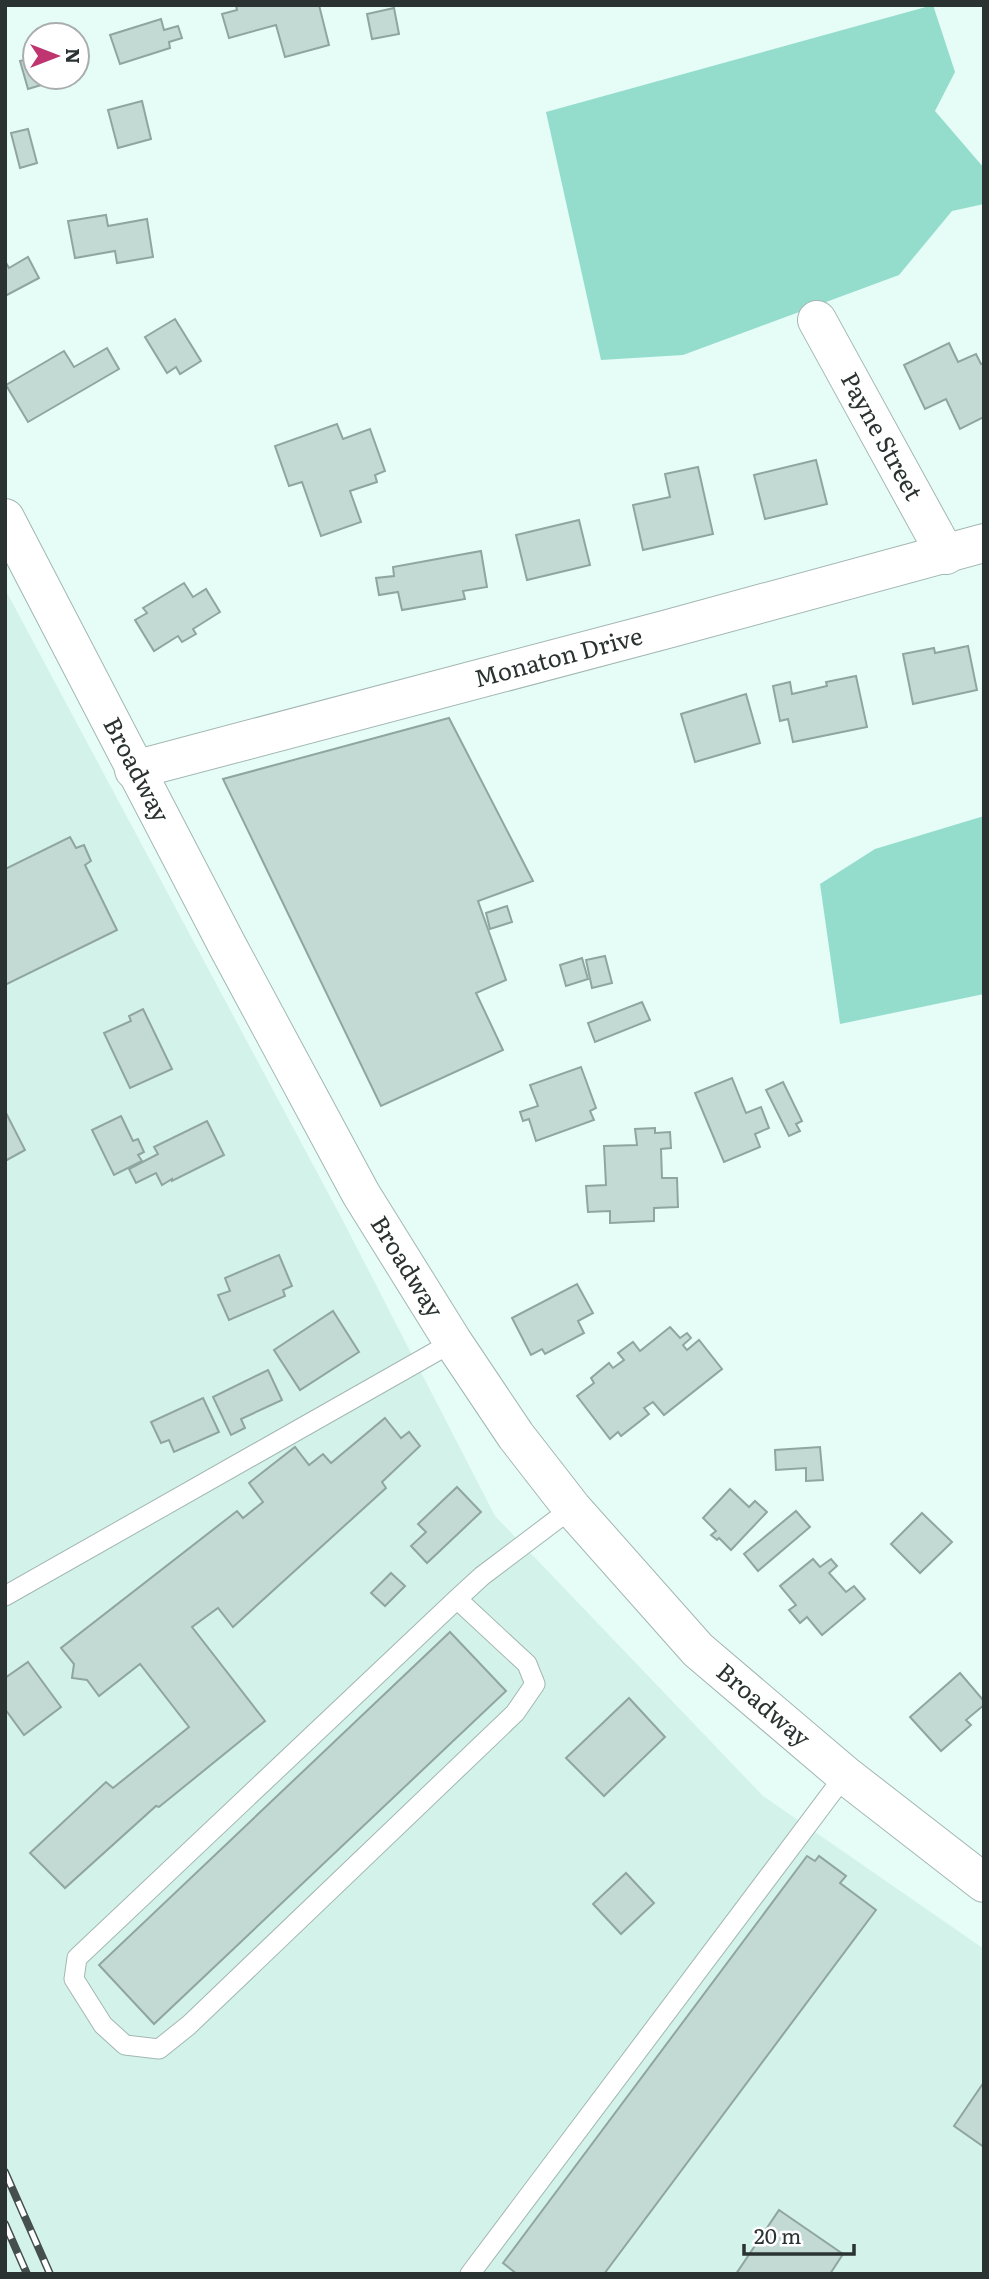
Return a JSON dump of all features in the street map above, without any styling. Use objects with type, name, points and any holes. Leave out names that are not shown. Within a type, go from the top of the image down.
[{"type":"street","name":"Payne Street","points":[[817,320],[946,555]]},
{"type":"street","name":"Broadway","points":[[5,518],[134,770],[361,1194],[453,1342],[516,1436],[572,1508],[698,1650],[845,1775],[984,1883]]},
{"type":"street","name":"Monaton Drive","points":[[134,770],[984,543]]},
{"type":"lane","points":[[5,1596],[453,1342]]},
{"type":"lane","points":[[457,1599],[527,1664],[535,1684],[515,1713],[189,2025],[159,2049],[125,2045],[103,2025],[74,1979],[77,1958],[457,1599],[482,1576],[572,1508]]},
{"type":"lane","points":[[470,2274],[845,1775]]},
{"type":"shaded area","points":[[5,589],[342,1219],[495,1516],[763,1796],[984,1949],[984,2274],[5,2274]]},
{"type":"green space","points":[[933,5],[955,72],[935,111],[984,168],[984,204],[952,211],[899,275],[683,355],[601,360],[546,112]]},
{"type":"green space","points":[[984,816],[984,994],[840,1024],[820,884],[875,849]]},
{"type":"building","points":[[236,5],[319,5],[329,45],[285,57],[276,25],[229,38],[222,14],[237,10]]},
{"type":"building","points":[[394,8],[399,34],[372,39],[367,14]]},
{"type":"building","points":[[161,19],[164,30],[178,26],[182,38],[169,42],[170,48],[120,64],[110,35]]},
{"type":"building","points":[[142,101],[151,139],[118,148],[108,110]]},
{"type":"building","points":[[28,129],[37,163],[20,168],[11,133]]},
{"type":"building","points":[[106,215],[108,226],[147,219],[153,257],[117,263],[115,251],[75,258],[68,221]]},
{"type":"building","points":[[28,257],[39,278],[5,296],[5,261],[9,268]]},
{"type":"building","points":[[175,319],[201,361],[180,374],[176,367],[167,373],[145,337]]},
{"type":"building","points":[[949,343],[958,362],[976,354],[981,364],[984,363],[984,417],[960,429],[946,399],[925,409],[904,365]]},
{"type":"building","points":[[107,348],[119,369],[28,422],[6,385],[64,351],[74,367]]},
{"type":"building","points":[[337,424],[343,439],[370,429],[385,471],[375,475],[377,482],[350,491],[361,522],[321,536],[302,482],[289,486],[275,446]]},
{"type":"building","points":[[816,460],[827,504],[765,519],[754,475]]},
{"type":"building","points":[[698,467],[713,534],[643,550],[633,505],[670,497],[665,474]]},
{"type":"building","points":[[579,520],[590,565],[527,580],[516,535]]},
{"type":"building","points":[[481,551],[487,587],[463,591],[465,599],[402,610],[398,592],[379,595],[376,578],[394,576],[393,567]]},
{"type":"building","points":[[184,583],[193,597],[206,589],[220,612],[193,629],[196,634],[182,642],[178,636],[154,651],[135,620],[147,613],[143,608]]},
{"type":"building","points":[[968,646],[977,690],[913,704],[903,654],[934,648],[935,653]]},
{"type":"building","points":[[856,676],[867,727],[793,742],[788,719],[780,721],[773,686],[790,682],[792,694],[827,686],[826,682]]},
{"type":"building","points":[[746,694],[760,743],[695,762],[681,714]]},
{"type":"building","points":[[449,718],[533,881],[478,901],[506,980],[476,993],[503,1050],[381,1106],[223,779]]},
{"type":"building","points":[[70,837],[76,848],[84,845],[91,861],[85,865],[117,930],[5,985],[5,869]]},
{"type":"building","points":[[507,906],[512,922],[490,929],[486,913]]},
{"type":"building","points":[[605,956],[612,983],[592,988],[586,960]]},
{"type":"building","points":[[582,958],[588,979],[566,986],[560,965]]},
{"type":"building","points":[[642,1002],[650,1020],[595,1042],[588,1023]]},
{"type":"building","points":[[143,1009],[172,1069],[130,1088],[104,1033],[131,1021],[129,1016]]},
{"type":"building","points":[[581,1067],[596,1108],[590,1111],[594,1120],[536,1141],[529,1119],[523,1121],[520,1112],[538,1106],[530,1085]]},
{"type":"building","points":[[732,1078],[746,1113],[761,1107],[769,1128],[755,1134],[760,1147],[724,1162],[695,1093]]},
{"type":"building","points":[[783,1082],[802,1121],[796,1124],[800,1131],[789,1136],[766,1090]]},
{"type":"building","points":[[5,1111],[25,1150],[5,1161]]},
{"type":"building","points":[[121,1116],[133,1141],[138,1139],[144,1152],[138,1155],[142,1161],[114,1175],[92,1130]]},
{"type":"building","points":[[207,1121],[224,1155],[162,1185],[156,1173],[136,1183],[129,1169],[158,1154],[154,1147]]},
{"type":"building","points":[[655,1128],[655,1133],[670,1132],[671,1148],[661,1149],[662,1178],[677,1178],[678,1207],[654,1208],[654,1221],[610,1223],[610,1211],[588,1212],[586,1186],[606,1185],[604,1146],[637,1145],[635,1129]]},
{"type":"building","points":[[279,1255],[292,1286],[283,1290],[285,1296],[229,1320],[218,1295],[230,1291],[225,1278]]},
{"type":"building","points":[[577,1284],[593,1313],[578,1321],[584,1333],[545,1354],[542,1349],[531,1355],[512,1318]]},
{"type":"building","points":[[333,1311],[359,1352],[300,1390],[274,1350]]},
{"type":"building","points":[[670,1327],[680,1338],[687,1333],[691,1338],[683,1345],[687,1350],[699,1340],[722,1369],[664,1415],[653,1402],[644,1408],[649,1414],[621,1436],[618,1432],[610,1439],[577,1396],[594,1383],[591,1378],[609,1363],[613,1368],[624,1360],[618,1353],[633,1342],[640,1351]]},
{"type":"building","points":[[268,1370],[282,1400],[241,1419],[245,1428],[231,1435],[213,1397]]},
{"type":"building","points":[[203,1398],[219,1432],[174,1452],[169,1440],[161,1443],[151,1422]]},
{"type":"building","points":[[385,1418],[401,1438],[409,1432],[420,1446],[382,1482],[386,1488],[233,1627],[218,1608],[192,1627],[265,1721],[159,1807],[156,1806],[65,1888],[30,1853],[106,1782],[113,1788],[189,1727],[140,1664],[99,1696],[87,1680],[72,1678],[74,1664],[61,1648],[237,1511],[243,1518],[263,1502],[249,1483],[295,1447],[309,1465],[323,1454],[331,1463]]},
{"type":"building","points":[[820,1447],[823,1480],[806,1481],[806,1468],[776,1470],[775,1450]]},
{"type":"building","points":[[457,1487],[481,1512],[427,1563],[411,1546],[426,1532],[418,1524]]},
{"type":"building","points":[[730,1489],[749,1507],[755,1501],[767,1512],[731,1550],[719,1538],[717,1540],[711,1535],[716,1531],[703,1518]]},
{"type":"building","points":[[796,1511],[810,1527],[758,1571],[744,1554]]},
{"type":"building","points":[[922,1513],[952,1542],[920,1573],[891,1544]]},
{"type":"building","points":[[813,1559],[820,1567],[831,1559],[837,1566],[829,1573],[846,1592],[854,1586],[865,1599],[822,1635],[807,1617],[800,1623],[789,1610],[796,1605],[780,1586]]},
{"type":"building","points":[[391,1573],[405,1586],[385,1606],[371,1593]]},
{"type":"building","points":[[450,1632],[506,1691],[154,2024],[99,1965]]},
{"type":"building","points":[[28,1662],[61,1707],[24,1735],[5,1709],[5,1678]]},
{"type":"building","points":[[960,1673],[984,1701],[984,1705],[966,1720],[971,1725],[941,1751],[910,1717]]},
{"type":"building","points":[[629,1698],[665,1737],[604,1796],[566,1758]]},
{"type":"building","points":[[807,1856],[815,1861],[819,1856],[846,1876],[840,1883],[876,1910],[604,2274],[517,2274],[503,2263]]},
{"type":"building","points":[[626,1873],[654,1903],[621,1934],[593,1904]]},
{"type":"building","points":[[984,2082],[984,2147],[954,2126]]},
{"type":"building","points":[[779,2210],[843,2254],[830,2274],[736,2274]]},
{"type":"railway","points":[[5,2172],[50,2274]]},
{"type":"railway","points":[[5,2224],[27,2274]]}]
